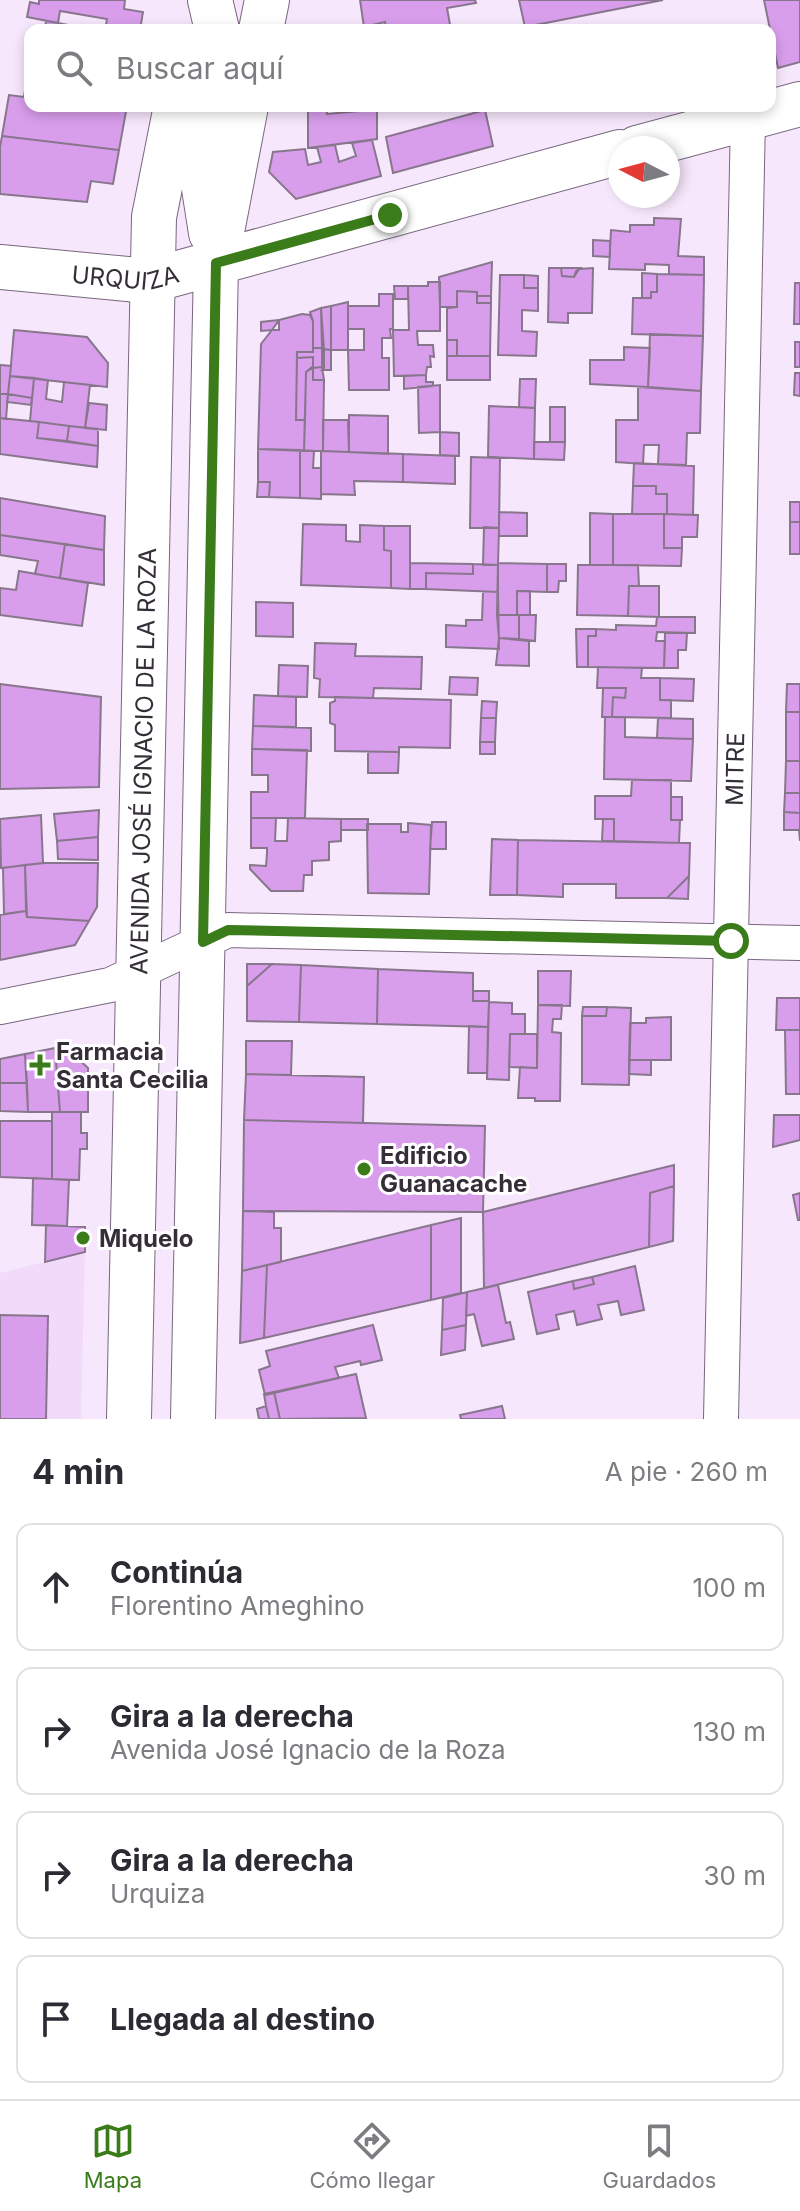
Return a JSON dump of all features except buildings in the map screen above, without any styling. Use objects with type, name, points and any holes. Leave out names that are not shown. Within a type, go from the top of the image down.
[{"type":"main road","points":[[192,24],[198,0]]},
{"type":"main road","points":[[210,0],[216,24]]},
{"type":"main road","points":[[262,24],[267,0]]},
{"type":"main road","points":[[776,110],[800,104]]},
{"type":"main road","name":"AVENIDA JOSÉ IGNACIO DE LA ROZA","points":[[129,1419],[154,217],[175,112]]},
{"type":"main road","points":[[206,112],[199,156],[216,263]]},
{"type":"main road","points":[[193,1419],[216,263],[245,112]]},
{"type":"main road","points":[[680,136],[770,112]]},
{"type":"main road","name":"URQUIZA","points":[[0,267],[153,280],[608,155]]},
{"type":"street","name":"MITRE","points":[[721,1419],[748,118]]},
{"type":"street","points":[[0,1007],[110,985],[228,930],[800,943]]},
{"type":"shaded area","points":[[85,1252],[81,1419],[0,1419],[0,1273]]},
{"type":"place","name":"Farmacia Santa Cecilia","points":[[40,1065]]},
{"type":"place","name":"Edificio Guanacache","points":[[364,1169]]},
{"type":"place","name":"Miquelo","points":[[83,1238]]},
{"type":"route","points":[[390,215],[216,263],[203,942],[228,930],[731,941]]}]
